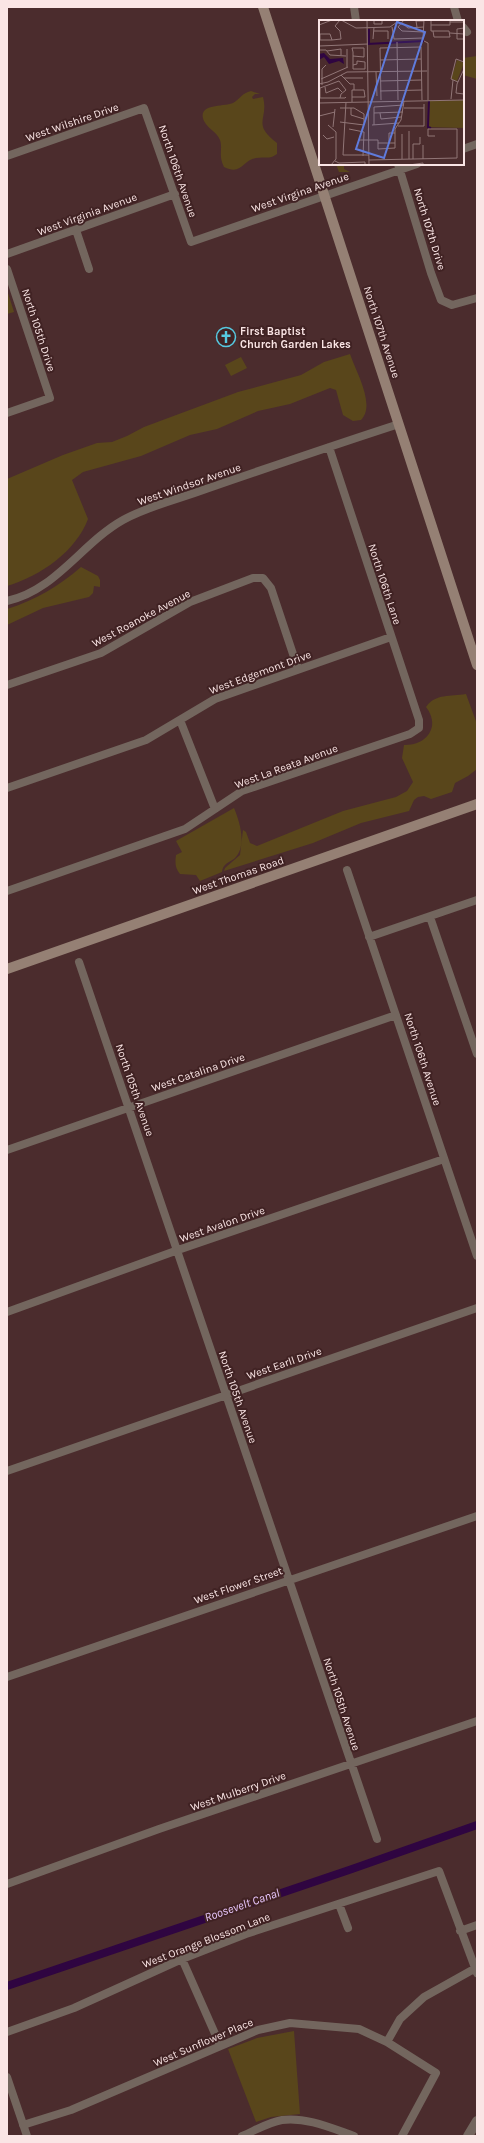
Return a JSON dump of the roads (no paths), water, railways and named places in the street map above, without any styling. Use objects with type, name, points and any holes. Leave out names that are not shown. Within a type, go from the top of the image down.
[{"type":"main road","name":"North 107th Avenue","points":[[263,7],[325,194],[477,666]]},
{"type":"main road","name":"West Thomas Road","points":[[7,969],[477,804]]},
{"type":"street","points":[[354,7],[356,20]]},
{"type":"street","points":[[454,7],[458,20]]},
{"type":"street","name":"West Wilshire Drive","points":[[7,156],[144,108]]},
{"type":"street","name":"North 106th Avenue","points":[[144,108],[175,194],[190,242]]},
{"type":"street","points":[[464,149],[477,144]]},
{"type":"street","name":"West Virgina Avenue","points":[[190,242],[399,167],[411,165]]},
{"type":"street","name":"North 107th Drive","points":[[399,167],[431,273],[441,300],[452,305],[477,298]]},
{"type":"street","name":"West Virginia Avenue","points":[[7,254],[175,194]]},
{"type":"street","points":[[76,230],[89,269]]},
{"type":"street","name":"North 105th Drive","points":[[7,269],[50,398],[7,413]]},
{"type":"street","name":"West Windsor Avenue","points":[[7,601],[25,596],[50,580],[107,531],[123,520],[329,447],[399,424]]},
{"type":"street","name":"North 106th Lane","points":[[329,447],[419,720],[418,728]]},
{"type":"street","name":"West Roanoke Avenue","points":[[7,685],[102,653],[190,602],[253,578],[263,578],[271,588],[298,669]]},
{"type":"street","name":"West Edgemont Drive","points":[[7,788],[146,740],[214,699],[391,637]]},
{"type":"street","points":[[180,720],[215,809]]},
{"type":"street","name":"West La Reata Avenue","points":[[7,891],[185,829],[242,791],[410,734],[418,728]]},
{"type":"street","name":"North 106th Avenue","points":[[347,870],[477,1256]]},
{"type":"street","points":[[369,937],[477,900]]},
{"type":"street","points":[[430,916],[477,1054]]},
{"type":"street","name":"North 105th Avenue","points":[[79,962],[178,1250],[225,1395],[289,1579],[350,1765],[377,1839]]},
{"type":"street","name":"West Catalina Drive","points":[[7,1150],[396,1014]]},
{"type":"street","name":"West Avalon Drive","points":[[7,1312],[178,1250],[444,1159]]},
{"type":"street","name":"West Earll Drive","points":[[7,1471],[477,1308]]},
{"type":"street","name":"West Flower Street","points":[[7,1677],[289,1579],[477,1516]]},
{"type":"street","name":"West Mulberry Drive","points":[[7,1884],[159,1829],[477,1721]]},
{"type":"street","name":"West Orange Blossom Lane","points":[[7,2032],[74,2008],[182,1959],[246,1934],[439,1871],[460,1931]]},
{"type":"street","points":[[339,1904],[348,1928]]},
{"type":"street","points":[[387,2042],[400,2019],[424,1997],[476,1971],[460,1931],[477,1925]]},
{"type":"street","points":[[182,1959],[220,2045]]},
{"type":"street","name":"West Sunflower Place","points":[[23,2126],[71,2110],[258,2030],[290,2023],[359,2029],[387,2042],[436,2073],[402,2136]]},
{"type":"street","points":[[7,2077],[27,2136]]},
{"type":"street","points":[[247,2135],[281,2120],[302,2120],[322,2124],[354,2136]]},
{"type":"street","points":[[468,2136],[477,2121]]},
{"type":"waterway","name":"Roosevelt Canal","points":[[7,1986],[477,1825]]},
{"type":"place","name":"First Baptist Church Garden Lakes","points":[[226,337]]}]
